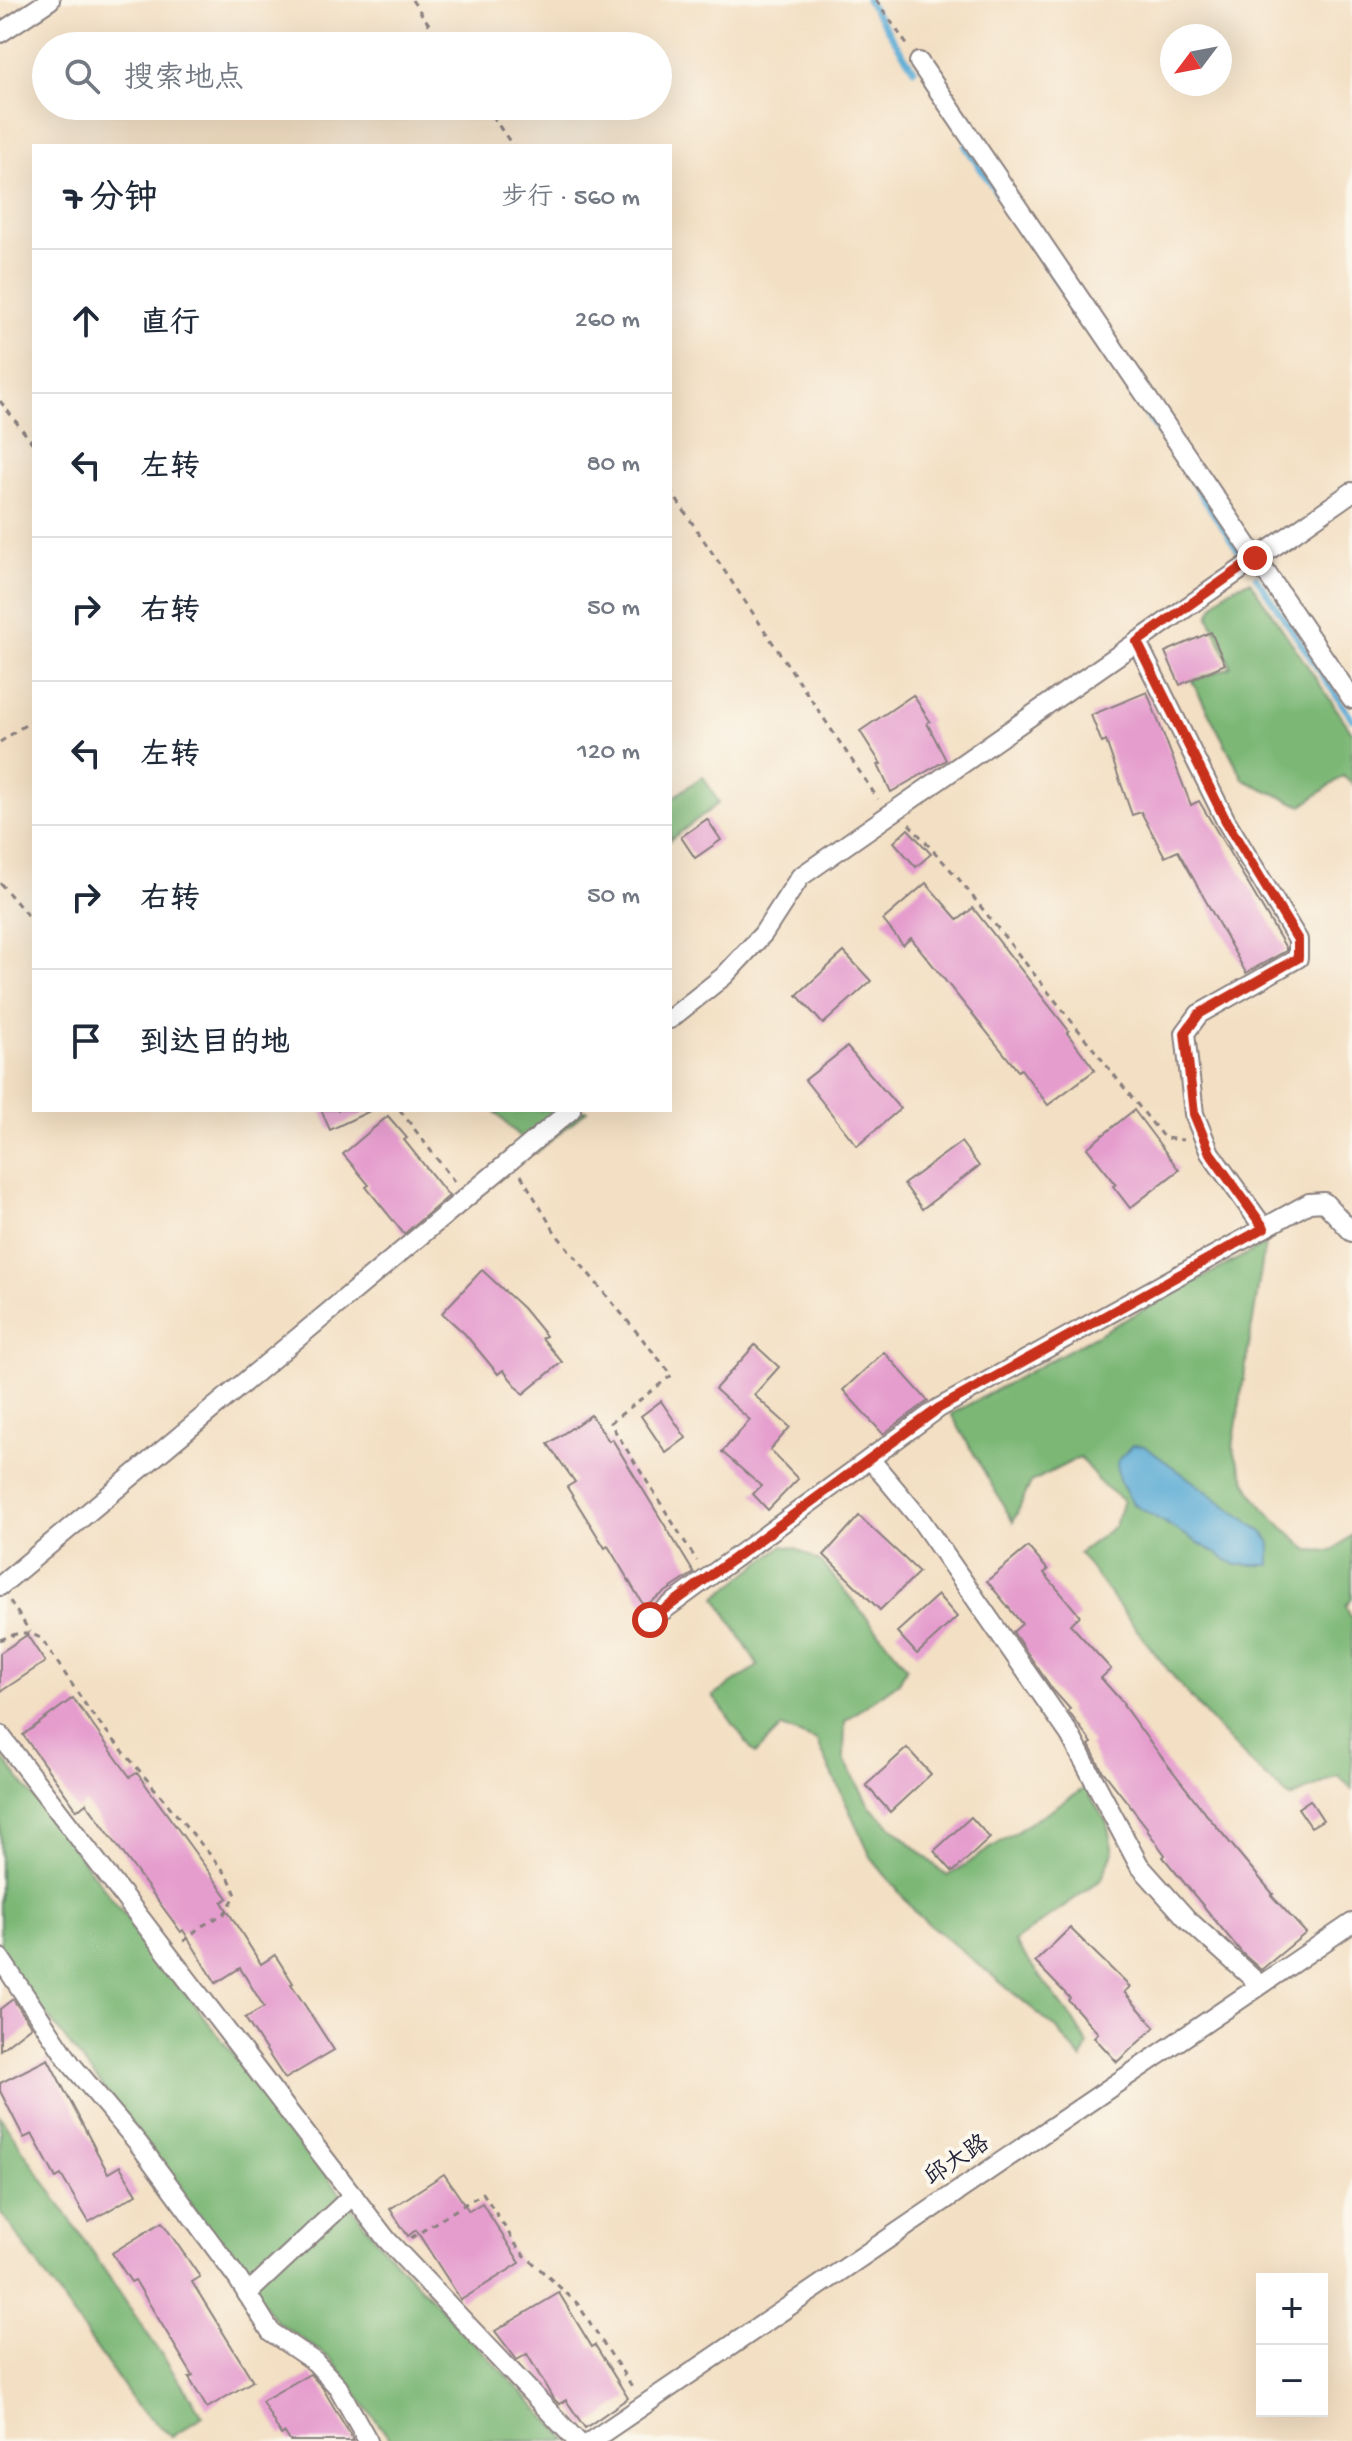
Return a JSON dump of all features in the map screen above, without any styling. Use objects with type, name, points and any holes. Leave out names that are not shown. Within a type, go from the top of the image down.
[{"type":"street","points":[[0,33],[50,0]]},
{"type":"street","points":[[919,62],[1352,699]]},
{"type":"street","points":[[672,1017],[724,976],[763,934],[800,877],[1352,492]]},
{"type":"street","points":[[1137,642],[1226,821],[1298,940],[1298,958],[1199,1014],[1185,1033],[1194,1114],[1202,1134],[1210,1153],[1264,1228]]},
{"type":"street","points":[[0,1586],[569,1112]]},
{"type":"street","points":[[650,1620],[939,1408],[1309,1203],[1324,1202],[1352,1232]]},
{"type":"street","points":[[870,1459],[920,1519],[1070,1735],[1139,1865],[1188,1920],[1260,1985]]},
{"type":"street","points":[[0,1735],[395,2249],[577,2441]]},
{"type":"street","name":"邱大路","points":[[591,2441],[1352,1923]]},
{"type":"street","points":[[0,1958],[71,2064],[138,2143],[271,2332],[315,2362],[338,2387],[368,2441]]},
{"type":"street","points":[[247,2294],[353,2195]]},
{"type":"path","points":[[412,0],[434,32]]},
{"type":"path","points":[[876,0],[919,62]]},
{"type":"path","points":[[495,120],[512,144]]},
{"type":"path","points":[[0,401],[32,442]]},
{"type":"path","points":[[672,493],[893,813],[958,878],[1164,1138],[1180,1142],[1202,1134]]},
{"type":"path","points":[[0,742],[32,720]]},
{"type":"path","points":[[0,883],[32,921]]},
{"type":"path","points":[[402,1112],[466,1198]]},
{"type":"path","points":[[512,1160],[556,1234],[672,1375],[610,1423],[708,1578]]},
{"type":"path","points":[[0,1586],[30,1632],[42,1639],[91,1713],[228,1876],[236,1895],[224,1914],[186,1939],[171,1958]]},
{"type":"path","points":[[0,1640],[20,1632],[30,1632]]},
{"type":"path","points":[[395,2249],[483,2193],[520,2251],[577,2303],[644,2405]]},
{"type":"green space","points":[[1250,581],[1352,732],[1352,784],[1343,776],[1302,806],[1244,780],[1192,681],[1231,667],[1209,616],[1225,593]]},
{"type":"green space","points":[[703,776],[719,803],[672,838],[672,799]]},
{"type":"green space","points":[[495,1112],[585,1112],[536,1153]]},
{"type":"green space","points":[[1265,1244],[1233,1447],[1253,1494],[1309,1550],[1332,1551],[1352,1535],[1352,1599],[1346,1606],[1352,1621],[1352,1790],[1339,1776],[1290,1798],[1204,1713],[1079,1553],[1115,1526],[1123,1500],[1098,1481],[1080,1457],[1031,1482],[1013,1522],[951,1414]]},
{"type":"green space","points":[[782,1546],[796,1548],[823,1564],[907,1667],[899,1682],[845,1721],[844,1759],[870,1807],[947,1876],[1085,1788],[1107,1823],[1113,1852],[1102,1879],[1014,1942],[1073,2020],[1088,2045],[1082,2060],[1056,2028],[917,1914],[872,1859],[817,1741],[782,1727],[755,1754],[713,1696],[758,1666],[716,1597]]},
{"type":"green space","points":[[0,1754],[384,2249],[569,2441],[391,2441],[332,2360],[276,2321],[128,2119],[0,1956]]},
{"type":"green space","points":[[0,2116],[203,2416],[172,2437],[137,2406],[0,2211]]},
{"type":"water","points":[[1132,1445],[1144,1446],[1261,1531],[1270,1541],[1270,1565],[1236,1565],[1133,1504],[1119,1480],[1117,1462]]},
{"type":"building","points":[[1211,632],[1225,664],[1180,685],[1165,652]]},
{"type":"building","points":[[1147,692],[1191,805],[1199,801],[1286,948],[1286,951],[1246,973],[1178,851],[1165,857],[1141,812],[1132,815],[1106,741],[1102,743],[1091,715]]},
{"type":"building","points":[[913,695],[930,721],[927,723],[946,760],[891,792],[878,765],[881,764],[860,731]]},
{"type":"building","points":[[707,819],[721,840],[695,858],[681,837]]},
{"type":"building","points":[[908,829],[931,854],[916,867],[894,842]]},
{"type":"building","points":[[926,883],[958,920],[973,908],[1069,1031],[1067,1033],[1095,1070],[1048,1105],[911,938],[903,945],[883,920]]},
{"type":"building","points":[[844,952],[871,981],[823,1024],[797,995]]},
{"type":"building","points":[[847,1047],[900,1109],[857,1146],[805,1080]]},
{"type":"building","points":[[1134,1110],[1179,1170],[1130,1208],[1113,1186],[1116,1184],[1087,1148]]},
{"type":"building","points":[[322,1112],[368,1112],[330,1130]]},
{"type":"building","points":[[388,1116],[449,1196],[404,1234],[343,1154]]},
{"type":"building","points":[[961,1142],[979,1166],[922,1209],[904,1184]]},
{"type":"building","points":[[482,1270],[523,1308],[562,1362],[523,1394],[503,1370],[498,1374],[465,1334],[442,1313]]},
{"type":"building","points":[[755,1345],[779,1367],[754,1395],[790,1427],[770,1450],[798,1479],[768,1510],[753,1494],[761,1486],[722,1452],[750,1420],[715,1389]]},
{"type":"building","points":[[884,1352],[928,1401],[883,1434],[843,1390]]},
{"type":"building","points":[[661,1401],[686,1438],[666,1453],[641,1416]]},
{"type":"building","points":[[591,1415],[609,1441],[612,1439],[694,1573],[644,1606],[567,1487],[575,1482],[548,1444]]},
{"type":"building","points":[[859,1516],[919,1572],[880,1610],[824,1555]]},
{"type":"building","points":[[1028,1547],[1048,1570],[1044,1573],[1080,1616],[1070,1624],[1111,1669],[1101,1678],[1271,1895],[1306,1933],[1261,1970],[1242,1953],[1163,1857],[1165,1855],[1148,1829],[1102,1770],[1089,1745],[1092,1743],[1068,1711],[1070,1709],[1013,1632],[1022,1624],[987,1581]]},
{"type":"building","points":[[938,1595],[957,1617],[917,1654],[897,1632]]},
{"type":"building","points":[[27,1635],[45,1662],[0,1692],[0,1653]]},
{"type":"building","points":[[73,1698],[130,1777],[137,1773],[228,1898],[222,1902],[261,1964],[275,1955],[334,2050],[285,2079],[245,2018],[264,2007],[240,1968],[216,1983],[183,1930],[181,1932],[86,1803],[77,1810],[23,1735]]},
{"type":"building","points":[[907,1748],[931,1774],[890,1812],[866,1785]]},
{"type":"building","points":[[1310,1800],[1323,1820],[1311,1827],[1298,1808]]},
{"type":"building","points":[[971,1817],[990,1838],[953,1872],[934,1851]]},
{"type":"building","points":[[1070,1928],[1130,1987],[1124,1992],[1155,2027],[1117,2062],[1094,2037],[1098,2033],[1068,2000],[1070,1998],[1035,1962]]},
{"type":"building","points":[[13,1999],[31,2026],[0,2050],[0,2009]]},
{"type":"building","points":[[48,2059],[108,2173],[120,2166],[137,2194],[89,2222],[61,2175],[56,2178],[32,2134],[24,2138],[0,2091],[0,2083]]},
{"type":"building","points":[[444,2174],[469,2211],[482,2203],[520,2263],[461,2300],[416,2230],[408,2236],[390,2209]]},
{"type":"building","points":[[162,2222],[200,2277],[192,2282],[253,2381],[207,2408],[189,2378],[193,2376],[135,2280],[131,2282],[112,2253]]},
{"type":"building","points":[[559,2293],[628,2398],[585,2428],[566,2400],[559,2404],[552,2397],[527,2354],[517,2360],[495,2331]]},
{"type":"building","points":[[310,2374],[322,2387],[354,2441],[290,2441],[285,2433],[281,2435],[262,2401]]},
{"type":"waterway","points":[[867,0],[914,70]]},
{"type":"waterway","points":[[965,146],[1238,550]]},
{"type":"waterway","points":[[1256,577],[1352,719]]},
{"type":"route","points":[[650,1620],[939,1408],[1264,1228],[1210,1153],[1194,1114],[1185,1033],[1199,1014],[1298,958],[1298,940],[1226,821],[1137,642],[1255,558]]}]
